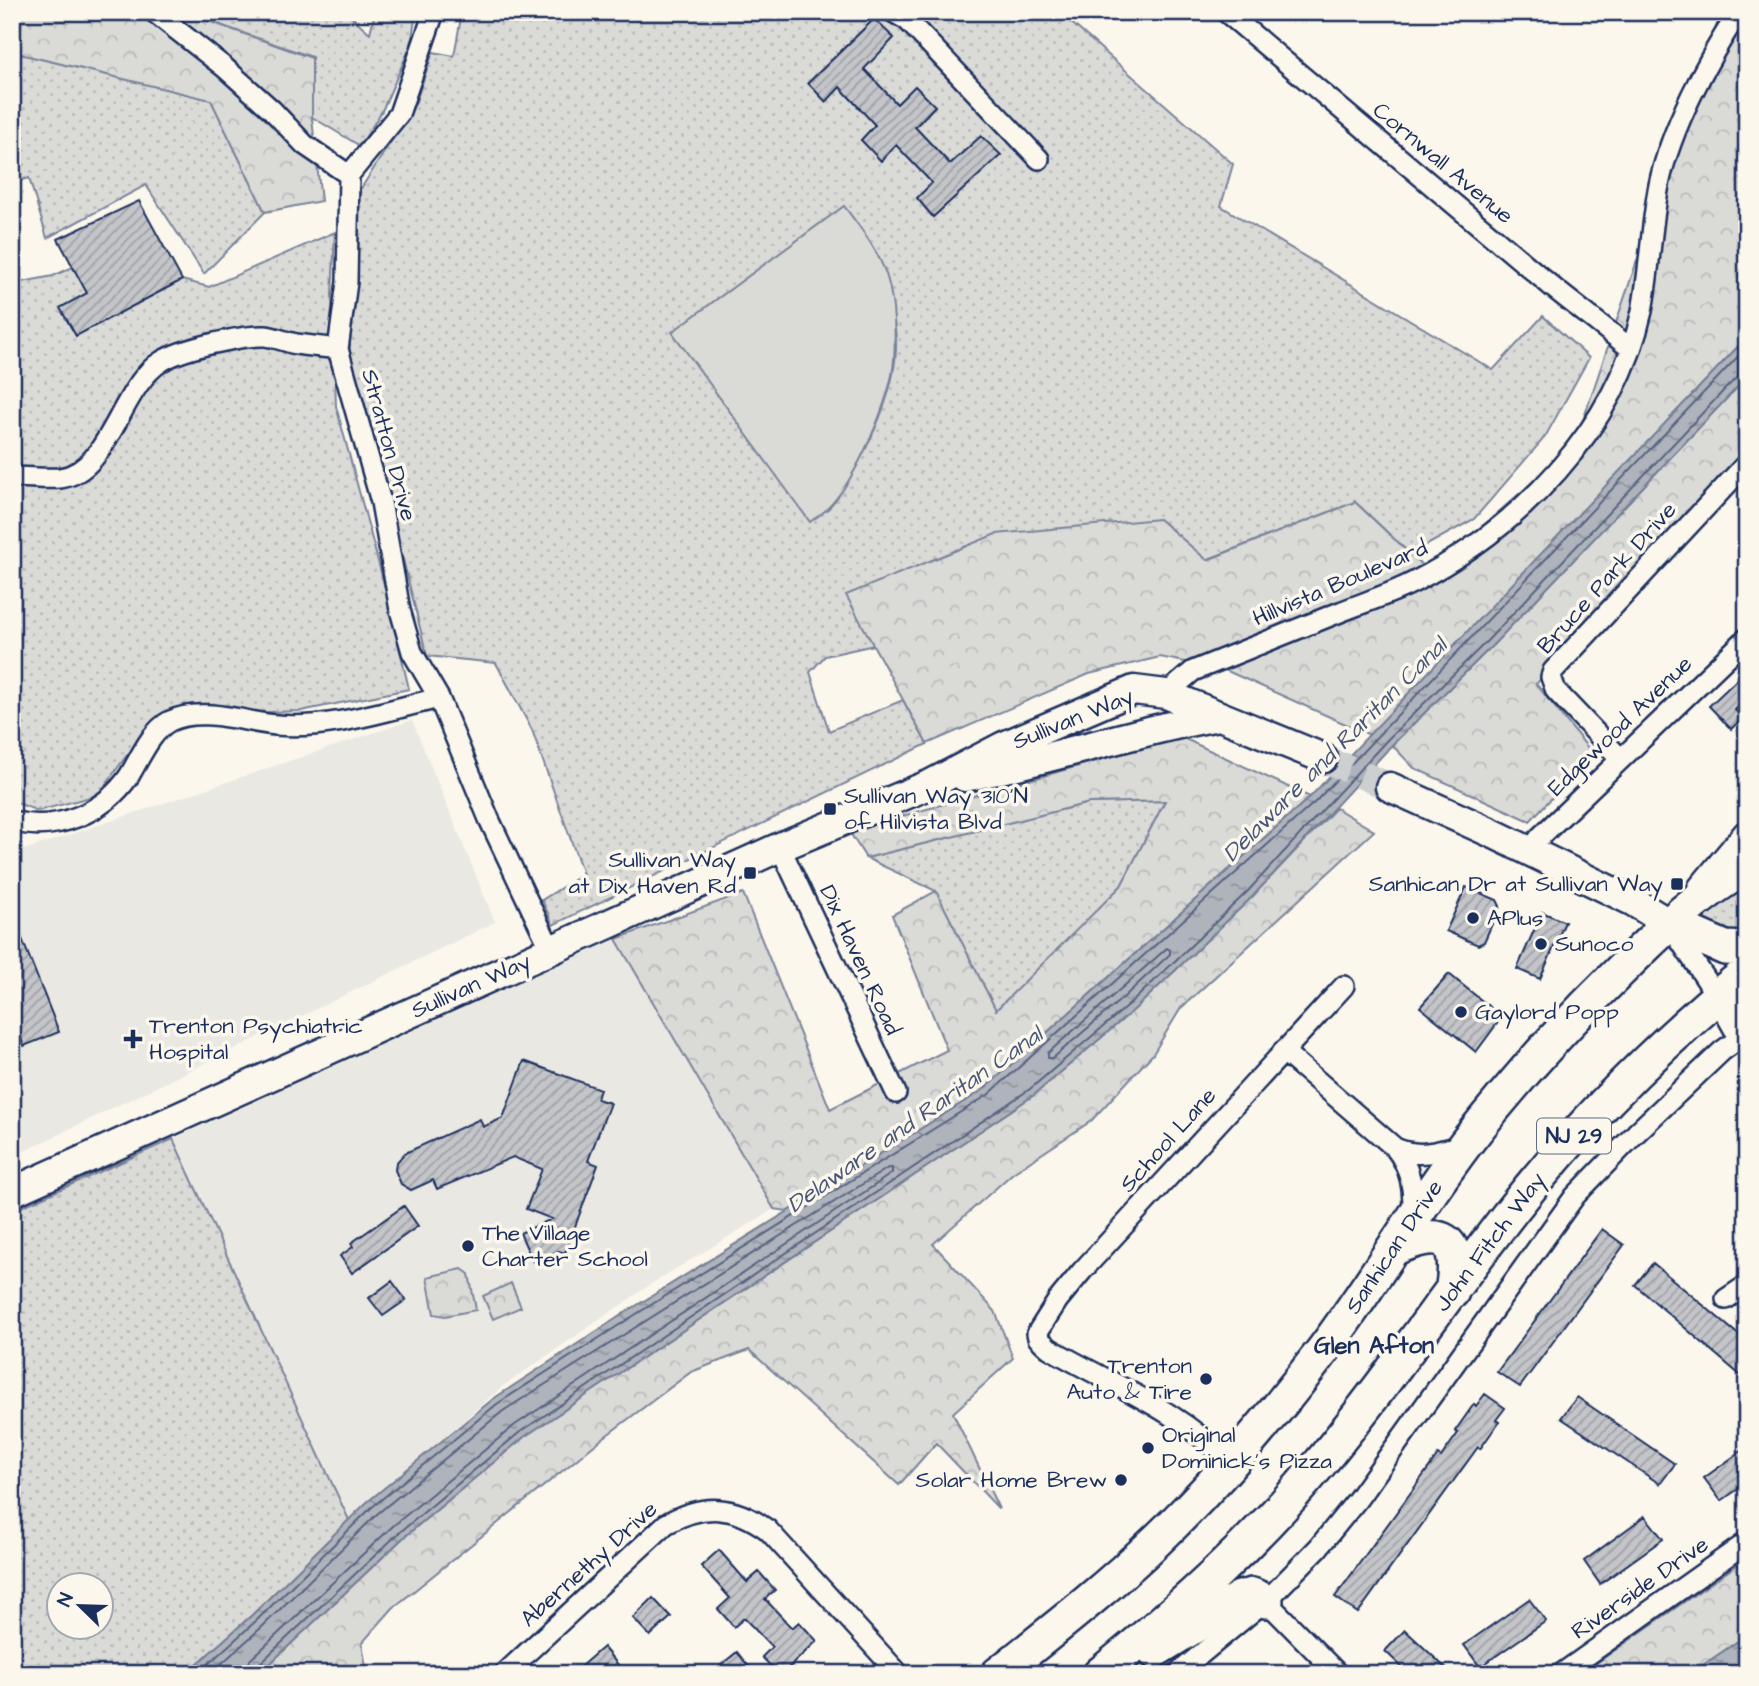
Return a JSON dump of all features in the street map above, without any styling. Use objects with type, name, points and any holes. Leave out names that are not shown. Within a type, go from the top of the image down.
[{"type":"highway","points":[[1747,867],[1677,916],[1725,948],[1747,949]]},
{"type":"highway","name":"Sanhican Drive","points":[[998,1674],[1102,1590],[1157,1540],[1230,1462],[1325,1348],[1466,1144],[1562,1030],[1677,916]]},
{"type":"highway","name":"John Fitch Way","points":[[1100,1674],[1203,1587],[1253,1537],[1320,1464],[1377,1394],[1512,1210],[1584,1124],[1636,1070],[1731,1000],[1747,972]]},
{"type":"highway","points":[[1731,1000],[1747,1033]]},
{"type":"highway","points":[[1402,1236],[1443,1240],[1452,1250],[1456,1261],[1452,1292]]},
{"type":"highway","points":[[1108,1674],[1149,1654],[1240,1598],[1252,1595],[1266,1601]]},
{"type":"main road","name":"Sullivan Way","points":[[12,1192],[780,847],[931,784],[1004,746],[1133,690],[1166,694],[1323,758]]},
{"type":"main road","points":[[1047,757],[1093,731],[1142,710],[1166,694]]},
{"type":"main road","name":"Sullivan Way","points":[[931,784],[1008,768],[1145,730],[1219,716]]},
{"type":"main road","points":[[1390,787],[1634,902],[1677,916]]},
{"type":"main road","name":"Sanhican Drive","points":[[1677,916],[1747,835]]},
{"type":"street","points":[[154,12],[224,67],[272,110],[305,145],[349,175],[399,114],[434,12]]},
{"type":"street","name":"Cornwall Avenue","points":[[1226,12],[1556,290],[1630,348]]},
{"type":"street","name":"Hillvista Boulevard","points":[[1166,694],[1193,671],[1412,584],[1453,560],[1526,503],[1578,447],[1605,404],[1630,348],[1641,312],[1660,181],[1676,134],[1695,88],[1738,12]]},
{"type":"street","points":[[900,16],[1039,159]]},
{"type":"street","name":"Stratton Drive","points":[[349,175],[347,282],[338,349],[381,502],[403,621],[412,652],[439,698],[489,819],[551,950]]},
{"type":"street","points":[[12,477],[62,478],[84,470],[99,451],[141,380],[159,362],[178,353],[237,339],[265,336],[295,344],[338,349]]},
{"type":"street","name":"Bruce Park Drive","points":[[1622,759],[1556,691],[1551,677],[1553,671],[1747,463]]},
{"type":"street","name":"Edgewood Avenue","points":[[1530,851],[1540,837],[1747,638]]},
{"type":"street","points":[[12,821],[43,826],[71,820],[106,801],[127,779],[157,732],[169,721],[205,715],[278,725],[311,725],[347,720],[439,698]]},
{"type":"street","name":"Dix Haven Road","points":[[780,847],[896,1093]]},
{"type":"street","points":[[1677,916],[1731,1000]]},
{"type":"street","name":"School Lane","points":[[1230,1462],[1215,1447],[1156,1404],[1049,1348],[1038,1338],[1037,1333],[1058,1300],[1082,1271],[1344,986]]},
{"type":"street","points":[[1177,1674],[1266,1601],[1318,1548],[1357,1500],[1575,1196],[1618,1150],[1703,1069],[1747,1033]]},
{"type":"street","points":[[1283,1051],[1405,1159],[1413,1192],[1402,1236]]},
{"type":"street","points":[[1395,1148],[1408,1154],[1424,1154],[1466,1144]]},
{"type":"street","points":[[1726,1299],[1747,1285]]},
{"type":"street","name":"Abernethy Drive","points":[[504,1674],[666,1524],[683,1514],[702,1509],[722,1509],[742,1514],[768,1530],[899,1674]]},
{"type":"street","name":"Riverside Drive","points":[[1561,1674],[1747,1542]]},
{"type":"street","points":[[1266,1601],[1338,1674]]},
{"type":"shaded area","name":"Trenton Psychiatric Hospital","points":[[412,720],[495,922],[12,1157],[12,846],[21,851]]},
{"type":"shaded area","name":"The Village Charter School","points":[[616,939],[774,1209],[651,1284],[502,1387],[349,1520],[173,1139]]},
{"type":"green space","points":[[12,12],[183,12],[312,58],[312,118],[321,201],[265,212],[211,100],[12,52]]},
{"type":"green space","points":[[183,12],[346,12],[370,33],[375,12],[416,12],[411,45],[382,111],[360,146],[312,117],[312,57]]},
{"type":"green space","points":[[462,12],[1059,12],[1233,164],[1221,206],[1493,370],[1543,316],[1589,358],[1545,437],[1474,519],[1427,545],[1407,551],[1355,502],[1206,560],[1159,519],[847,595],[874,645],[825,656],[810,672],[829,731],[903,700],[927,744],[553,925],[542,900],[583,874],[532,730],[496,663],[427,656],[349,358],[360,190],[415,104],[433,52],[454,56]],"holes":[[[874,19],[864,69],[897,104],[915,87],[935,106],[915,127],[950,164],[981,136],[1000,155],[933,217],[917,198],[932,183],[896,145],[881,160],[861,140],[875,125],[840,87],[826,101],[808,83]],[[886,275],[896,340],[891,384],[864,452],[827,510]]]},
{"type":"green space","points":[[1728,12],[1747,12],[1747,337],[1370,735],[1225,670],[1160,657],[1089,674],[927,744],[846,595],[996,534],[1159,519],[1207,560],[1355,502],[1430,573],[1575,444],[1717,24]]},
{"type":"green space","points":[[12,52],[211,100],[265,212],[204,274],[146,185],[47,238],[29,178],[12,183]]},
{"type":"green space","points":[[844,206],[873,247],[886,274],[893,310],[894,364],[882,408],[857,465],[837,497],[825,511],[810,522],[672,332]]},
{"type":"green space","points":[[335,232],[332,295],[336,406],[386,591],[409,689],[301,711],[240,713],[175,710],[127,755],[98,795],[38,811],[12,801],[12,284],[53,276],[73,267],[87,293],[61,308],[76,336],[182,280],[209,287]]},
{"type":"green space","points":[[1747,377],[1747,452],[1536,684],[1593,754],[1530,821],[1414,768],[1392,745],[1492,646]]},
{"type":"green space","points":[[1181,737],[1310,797],[983,1090],[788,1211],[774,1209],[616,939],[743,893],[830,1109],[947,1050],[892,915],[936,891],[996,1010],[1121,886],[1165,801],[1089,803],[866,858],[849,831]]},
{"type":"green space","points":[[1165,801],[1121,886],[996,1011],[936,891],[866,858],[1089,803]]},
{"type":"green space","points":[[1336,808],[1374,831],[1181,1008],[1153,1054],[1091,1121],[1013,1173],[933,1244],[995,1311],[1013,1358],[953,1413],[999,1509],[936,1443],[899,1485],[749,1350],[691,1372],[603,1438],[393,1608],[362,1643],[367,1674],[259,1674],[403,1538],[524,1437],[1034,1095],[1136,1008],[1252,897]]},
{"type":"green space","points":[[1747,878],[1747,939],[1690,921]]},
{"type":"green space","points":[[173,1139],[349,1520],[252,1615],[186,1674],[12,1674],[12,1211]]},
{"type":"green space","points":[[462,1269],[469,1274],[476,1310],[445,1316],[434,1314],[427,1277]]},
{"type":"green space","points":[[511,1283],[521,1307],[493,1319],[483,1296]]},
{"type":"green space","points":[[1747,1558],[1747,1635],[1690,1674],[1581,1674]]},
{"type":"water","points":[[1747,337],[1747,377],[1492,646],[1392,745],[1252,897],[1136,1008],[1034,1095],[524,1437],[403,1538],[259,1674],[186,1674],[252,1615],[366,1503],[493,1399],[626,1312],[983,1090],[1310,797]]},
{"type":"water","points":[[1747,1635],[1747,1674],[1690,1674]]},
{"type":"building","points":[[874,19],[894,38],[864,69],[897,104],[915,86],[935,106],[915,127],[950,164],[981,136],[1001,155],[933,217],[917,198],[932,183],[896,145],[881,161],[861,140],[875,125],[840,87],[826,102],[808,83]]},
{"type":"building","points":[[139,201],[182,280],[76,336],[60,308],[87,293],[58,239]]},
{"type":"building","points":[[1747,670],[1747,699],[1735,710],[1743,718],[1731,729],[1709,706]]},
{"type":"building","name":"APlus","points":[[1466,887],[1497,900],[1500,906],[1484,942],[1478,945],[1446,931]]},
{"type":"building","points":[[1542,912],[1565,922],[1540,979],[1517,969]]},
{"type":"building","points":[[13,916],[59,1032],[24,1046],[12,1016]]},
{"type":"building","name":"Gaylord Popp","points":[[1449,974],[1502,1017],[1476,1052],[1420,1007]]},
{"type":"building","points":[[524,1061],[600,1089],[597,1099],[610,1103],[588,1161],[598,1165],[565,1253],[559,1251],[533,1262],[520,1233],[552,1219],[526,1209],[542,1169],[513,1157],[437,1189],[433,1180],[411,1190],[401,1184],[395,1170],[396,1163],[405,1153],[480,1119],[483,1127],[503,1118]]},
{"type":"building","points":[[404,1206],[418,1226],[352,1273],[340,1256],[353,1247],[351,1243]]},
{"type":"building","points":[[1602,1229],[1624,1245],[1520,1387],[1497,1372]]},
{"type":"building","points":[[1653,1263],[1747,1342],[1747,1381],[1635,1285]]},
{"type":"building","points":[[392,1281],[406,1300],[383,1316],[369,1298]]},
{"type":"building","points":[[1485,1394],[1505,1408],[1496,1420],[1499,1422],[1358,1613],[1335,1597],[1438,1455],[1441,1457],[1474,1404],[1476,1406]]},
{"type":"building","points":[[1577,1397],[1675,1464],[1660,1484],[1561,1418]]},
{"type":"building","points":[[1747,1447],[1747,1483],[1721,1501],[1704,1478]]},
{"type":"building","points":[[1645,1516],[1663,1539],[1600,1584],[1584,1561]]},
{"type":"building","points":[[719,1550],[747,1582],[759,1572],[775,1590],[765,1599],[792,1628],[799,1622],[817,1641],[782,1674],[778,1674],[762,1657],[772,1647],[744,1618],[734,1627],[718,1609],[730,1598],[701,1566]]},
{"type":"building","points":[[653,1598],[671,1617],[650,1636],[633,1618]]},
{"type":"building","points":[[1529,1599],[1546,1621],[1480,1667],[1464,1645]]},
{"type":"building","points":[[1405,1630],[1452,1674],[1409,1674],[1385,1651]]},
{"type":"building","points":[[603,1647],[619,1666],[611,1674],[588,1674],[581,1666]]},
{"type":"building","points":[[737,1652],[749,1667],[742,1674],[728,1674],[721,1665]]},
{"type":"tunnel","points":[[1323,758],[1390,787]]},
{"type":"place","name":"Sullivan Way 310'N of Hilvista Blvd","points":[[830,809]]},
{"type":"place","name":"Sullivan Way at Dix Haven Rd","points":[[750,873]]},
{"type":"place","name":"Sanhican Dr at Sullivan Way","points":[[1677,884]]},
{"type":"place","name":"APlus","points":[[1473,918]]},
{"type":"place","name":"Sunoco","points":[[1541,944]]},
{"type":"place","name":"Gaylord Popp","points":[[1461,1012]]},
{"type":"place","name":"Trenton Psychiatric Hospital","points":[[133,1039]]},
{"type":"place","name":"The Village Charter School","points":[[468,1246]]},
{"type":"place","name":"Trenton Auto & Tire","points":[[1206,1379]]},
{"type":"place","name":"Original Dominick's Pizza","points":[[1148,1448]]},
{"type":"place","name":"Solar Home Brew","points":[[1121,1480]]},
{"type":"district","name":"Glen Afton","points":[[1374,1346]]},
{"type":"water label","name":"Delaware and Raritan Canal","points":[[1335,750]]},
{"type":"water label","name":"Delaware and Raritan Canal","points":[[915,1120]]}]
